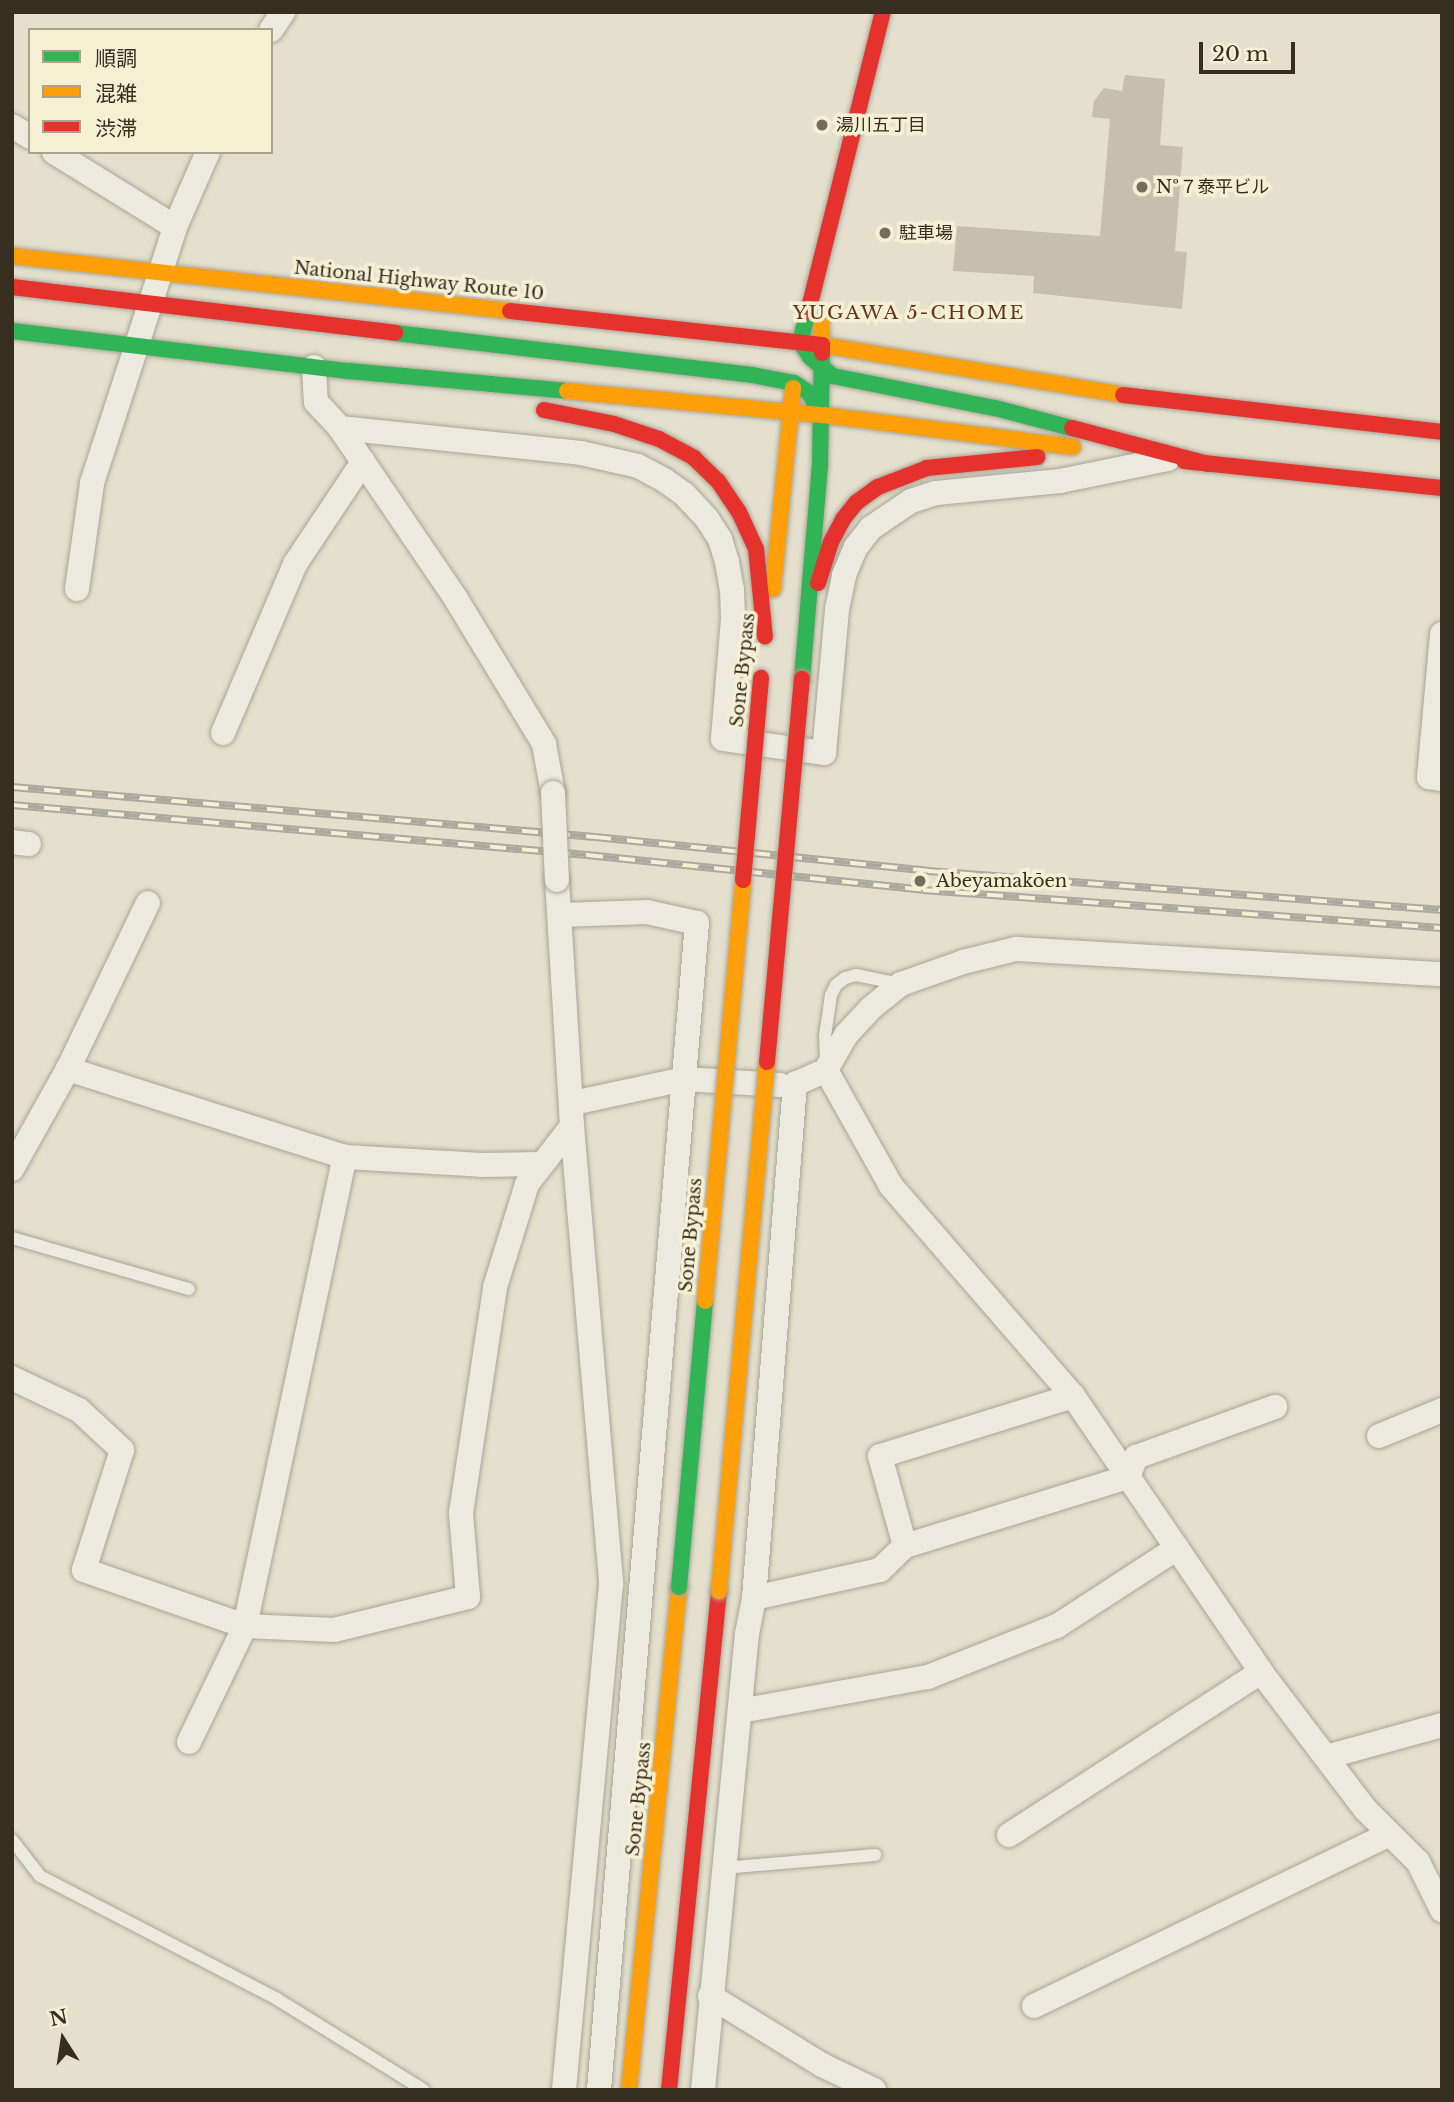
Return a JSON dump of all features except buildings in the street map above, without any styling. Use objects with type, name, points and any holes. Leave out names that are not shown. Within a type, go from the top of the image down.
[{"type":"main road","points":[[669,2090],[719,1591],[806,635],[822,415],[819,275],[883,12]]},
{"type":"main road","name":"National Highway Route 10","points":[[12,256],[800,342],[1086,391],[1442,432]]},
{"type":"main road","name":"Sone Bypass","points":[[629,2090],[679,1587],[763,657],[777,561],[800,342],[819,275]]},
{"type":"main road","points":[[12,287],[752,374],[794,383],[808,392],[822,415]]},
{"type":"main road","points":[[12,331],[349,371],[792,411],[1208,464],[1442,488]]},
{"type":"main road","points":[[800,342],[823,369],[845,380],[995,408],[1208,464]]},
{"type":"main road","points":[[349,371],[614,424],[659,439],[694,458],[739,512],[756,549],[762,587],[763,657]]},
{"type":"main road","points":[[806,635],[822,566],[831,542],[843,519],[857,502],[878,486],[927,468],[1107,451]]},
{"type":"street","points":[[272,28],[283,12]]},
{"type":"street","points":[[12,126],[28,136]]},
{"type":"street","points":[[57,154],[174,228]]},
{"type":"street","points":[[77,589],[92,482],[134,345],[174,228],[207,154]]},
{"type":"street","points":[[314,367],[316,402],[340,428],[456,599],[544,744],[553,793],[573,1114],[611,1584],[564,2090]]},
{"type":"street","points":[[340,428],[581,453],[638,467],[664,480],[684,494],[707,519],[720,539],[727,562],[732,589],[733,619],[723,739],[824,753],[837,609],[844,575],[856,547],[871,528],[911,502],[936,493],[1060,481],[1168,459]]},
{"type":"street","points":[[223,733],[295,564],[363,462]]},
{"type":"street","points":[[1442,634],[1429,778],[1442,779]]},
{"type":"street","points":[[12,1169],[68,1069],[148,903]]},
{"type":"street","points":[[560,915],[647,912],[697,923],[599,2090]]},
{"type":"street","points":[[12,1378],[79,1410],[122,1450],[84,1570],[245,1626],[334,1630],[468,1597],[461,1513],[495,1287],[527,1184],[573,1114],[684,1080],[795,1084],[826,1070],[846,1035],[871,1008],[901,984],[963,962],[1016,949],[1442,974]]},
{"type":"street","points":[[68,1069],[345,1157],[482,1165],[540,1164]]},
{"type":"street","points":[[826,1070],[891,1186],[1073,1396],[1261,1672],[1365,1809],[1418,1862],[1442,1910]]},
{"type":"street","points":[[703,2090],[723,1868],[754,1598],[795,1084]]},
{"type":"street","points":[[189,1742],[245,1626],[345,1157]]},
{"type":"street","points":[[905,1546],[880,1456],[1073,1396]]},
{"type":"street","points":[[1128,1477],[1136,1457],[1275,1407]]},
{"type":"street","points":[[1379,1436],[1442,1410]]},
{"type":"street","points":[[754,1598],[880,1570],[905,1546],[1128,1477]]},
{"type":"street","points":[[740,1711],[928,1677],[1057,1626],[1177,1548]]},
{"type":"street","points":[[1009,1835],[1261,1672]]},
{"type":"street","points":[[1326,1757],[1442,1725]]},
{"type":"street","points":[[1034,2006],[1390,1834]]},
{"type":"street","points":[[710,1996],[822,2065],[874,2090]]},
{"type":"lane","points":[[826,1070],[825,1036],[831,995],[836,985],[845,978],[856,975],[901,984]]},
{"type":"lane","points":[[12,1238],[189,1289]]},
{"type":"lane","points":[[12,1840],[40,1876],[277,1999],[424,2090]]},
{"type":"lane","points":[[723,1868],[875,1855]]},
{"type":"railway","points":[[12,787],[595,837],[928,871],[1442,910]]},
{"type":"railway","points":[[12,805],[587,855],[923,890],[1442,928]]},
{"type":"traffic: fast","points":[[808,312],[800,342],[810,357],[833,376],[995,408],[1072,428]]},
{"type":"traffic: fast","points":[[12,331],[349,371],[567,391]]},
{"type":"traffic: fast","points":[[395,333],[752,375],[794,383],[808,392],[823,415]]},
{"type":"traffic: fast","points":[[802,679],[820,463],[822,353]]},
{"type":"traffic: fast","points":[[679,1587],[705,1301]]},
{"type":"traffic: slow","points":[[12,256],[510,311]]},
{"type":"traffic: slow","points":[[821,317],[822,345],[1123,395]]},
{"type":"traffic: slow","points":[[773,589],[793,388]]},
{"type":"traffic: slow","points":[[567,391],[823,415]]},
{"type":"traffic: slow","points":[[823,415],[1073,447]]},
{"type":"traffic: slow","points":[[705,1301],[743,880]]},
{"type":"traffic: slow","points":[[719,1591],[767,1062]]},
{"type":"traffic: slow","points":[[629,2090],[679,1587]]},
{"type":"traffic: jam","points":[[808,312],[883,12]]},
{"type":"traffic: jam","points":[[12,287],[395,333]]},
{"type":"traffic: jam","points":[[510,311],[822,345],[822,353]]},
{"type":"traffic: jam","points":[[1123,395],[1442,432]]},
{"type":"traffic: jam","points":[[544,410],[614,424],[659,439],[694,458],[718,481],[739,512],[756,549],[765,637]]},
{"type":"traffic: jam","points":[[1072,428],[1208,464]]},
{"type":"traffic: jam","points":[[818,583],[831,542],[843,519],[857,502],[878,487],[927,468],[1037,457]]},
{"type":"traffic: jam","points":[[1184,461],[1442,488]]},
{"type":"traffic: jam","points":[[743,880],[761,678]]},
{"type":"traffic: jam","points":[[767,1062],[802,679]]},
{"type":"traffic: jam","points":[[669,2090],[719,1591]]},
{"type":"place","name":"湯川五丁目","points":[[822,125]]},
{"type":"place","name":"№７泰平ビル","points":[[1142,187]]},
{"type":"place","name":"駐車場","points":[[885,233]]},
{"type":"place","name":"Abeyamakōen","points":[[920,881]]},
{"type":"district","name":"YUGAWA 5-CHOME","points":[[909,313]]}]
